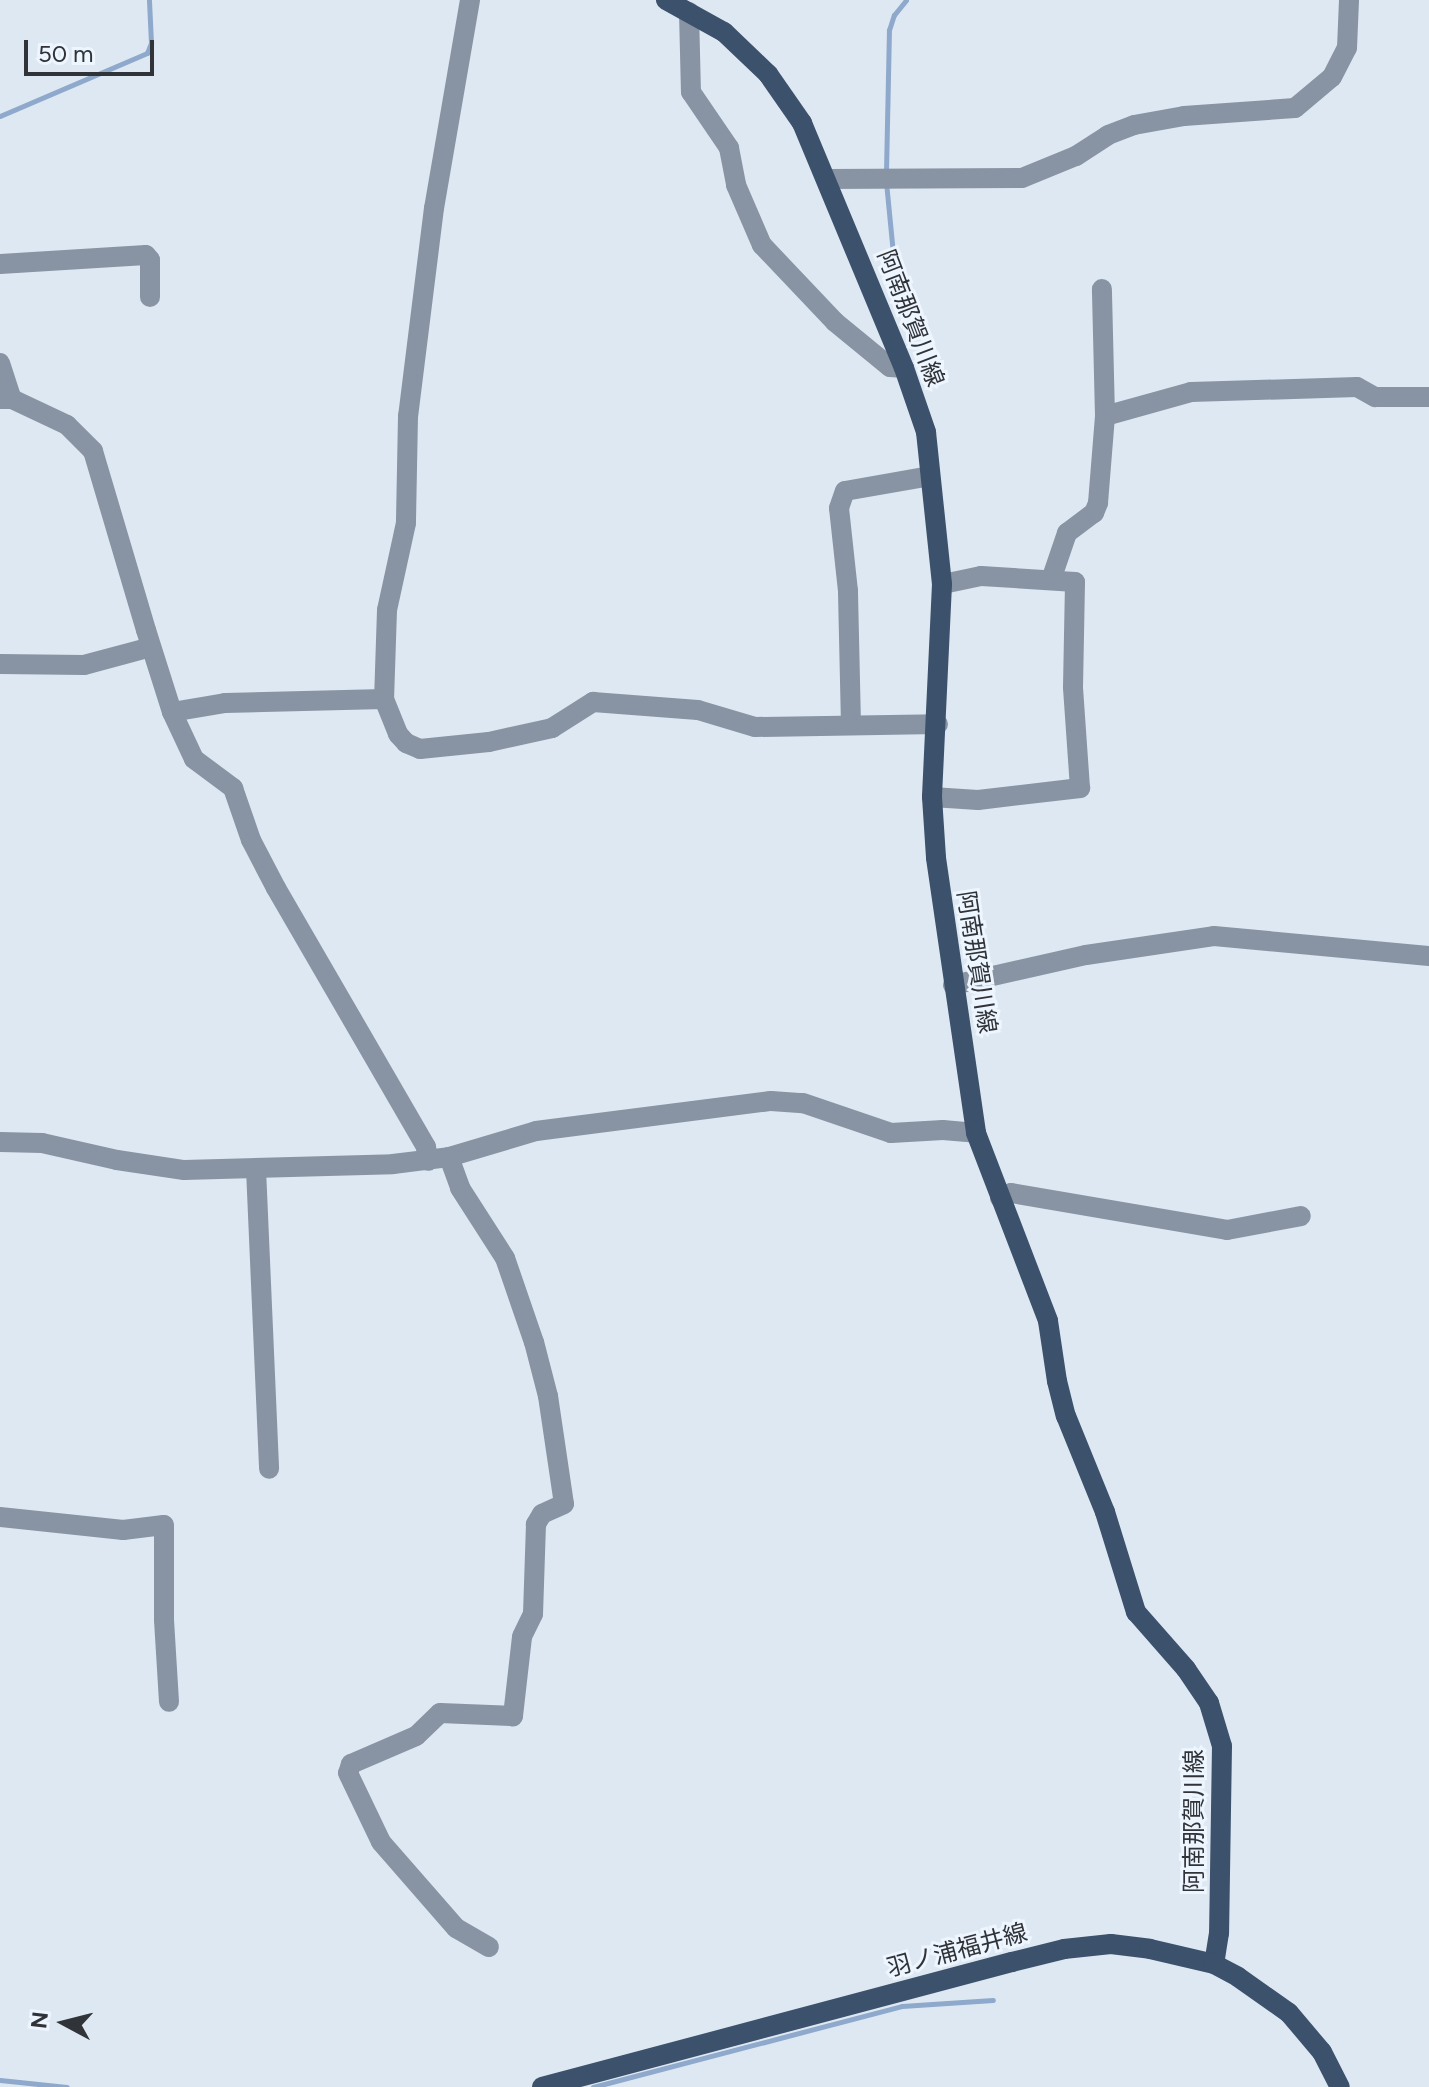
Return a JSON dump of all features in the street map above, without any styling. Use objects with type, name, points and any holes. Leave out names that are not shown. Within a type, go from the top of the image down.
[{"type":"main road","name":"阿南那賀川線","points":[[666,0],[724,32],[768,74],[802,123],[904,368],[926,432],[942,584],[938,724],[932,797],[943,926],[976,1133],[1048,1321],[1066,1416],[1105,1512],[1131,1600],[1145,1624],[1186,1669],[1209,1703],[1222,1746],[1219,1920],[1214,1964]]},
{"type":"main road","name":"羽ノ浦福井線","points":[[542,2087],[1064,1949],[1111,1944],[1214,1964],[1289,2013],[1322,2052],[1340,2087]]},
{"type":"street","points":[[470,0],[445,130],[408,416],[406,523],[387,610],[384,699],[398,734],[406,743],[420,749],[489,742],[552,728],[593,702],[698,710],[755,727],[938,724]]},
{"type":"street","points":[[827,179],[1022,178],[1076,156],[1108,135],[1134,125],[1184,116],[1295,108],[1332,77],[1347,48],[1349,0]]},
{"type":"street","points":[[689,12],[691,92],[729,148],[736,185],[762,245],[835,322],[890,367],[904,368]]},
{"type":"street","points":[[0,264],[146,255],[150,260],[150,297]]},
{"type":"street","points":[[1051,580],[1067,533],[1094,513],[1098,503],[1105,416],[1102,289]]},
{"type":"street","points":[[0,363],[6,399],[67,425],[93,451],[172,712],[194,759],[233,788],[251,840],[276,888],[426,1147],[428,1161]]},
{"type":"street","points":[[1105,416],[1191,392],[1357,387],[1375,397],[1429,397]]},
{"type":"street","points":[[851,725],[848,591],[839,508],[845,491],[930,476]]},
{"type":"street","points":[[932,797],[978,800],[1080,788],[1073,687],[1075,582],[981,576],[942,584]]},
{"type":"street","points":[[0,664],[84,665],[151,647]]},
{"type":"street","points":[[172,712],[225,703],[384,699]]},
{"type":"street","points":[[953,985],[1086,955],[1214,936],[1429,956]]},
{"type":"street","points":[[0,1142],[42,1143],[117,1160],[184,1170],[428,1161],[536,1131],[771,1101],[803,1103],[891,1133],[943,1130],[976,1133]]},
{"type":"street","points":[[449,1157],[460,1188],[505,1258],[534,1342],[548,1396],[564,1504],[542,1514],[536,1524],[533,1614],[522,1637],[513,1716],[440,1713],[416,1736],[351,1764],[348,1773],[381,1842],[456,1928],[489,1947]]},
{"type":"street","points":[[256,1169],[269,1469]]},
{"type":"street","points":[[1000,1198],[1011,1193],[1227,1230],[1301,1216]]},
{"type":"street","points":[[0,1517],[123,1530],[164,1525],[164,1620],[169,1702]]},
{"type":"waterway","points":[[0,116],[147,53],[151,43],[149,0]]},
{"type":"waterway","points":[[886,172],[889,30],[894,15],[906,0]]},
{"type":"waterway","points":[[886,182],[893,253]]},
{"type":"waterway","points":[[593,2087],[902,2006],[993,2000]]},
{"type":"waterway","points":[[0,2080],[67,2087]]}]
